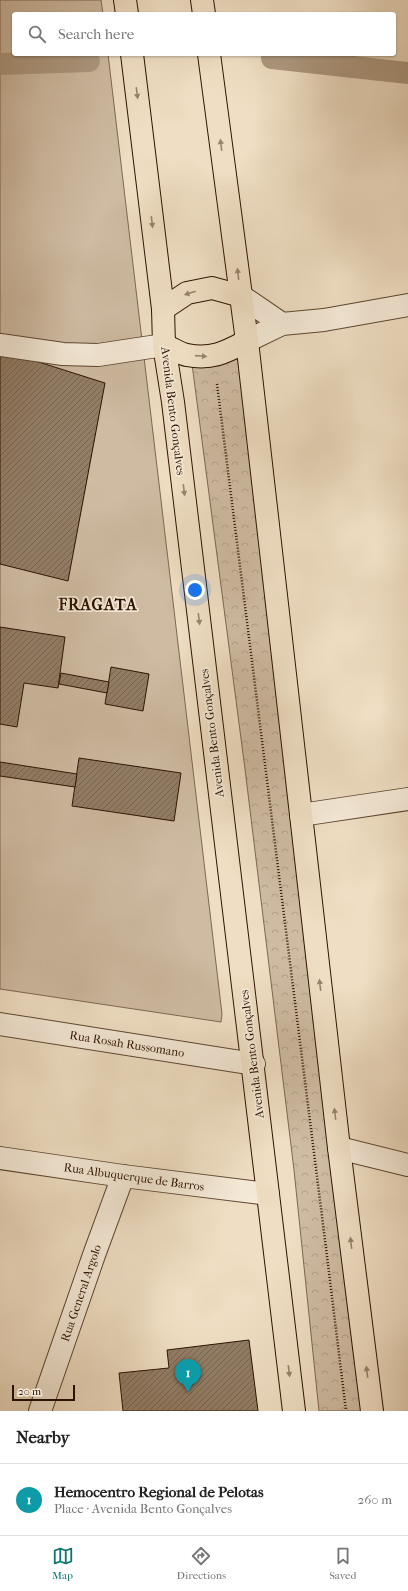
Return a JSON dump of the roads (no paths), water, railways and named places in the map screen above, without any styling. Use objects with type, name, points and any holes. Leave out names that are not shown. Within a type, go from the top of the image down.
[{"type":"main road","points":[[125,0],[127,12]]},
{"type":"main road","points":[[202,0],[204,12]]},
{"type":"main road","name":"Avenida Bento Gonçalves","points":[[132,56],[162,309],[164,345],[173,402],[213,742],[254,1064],[294,1411]]},
{"type":"main road","points":[[209,56],[247,341],[339,1148],[372,1411]]},
{"type":"main road","points":[[162,309],[187,293],[212,288],[241,296]]},
{"type":"main road","points":[[164,345],[187,355],[211,357],[225,353],[247,341]]},
{"type":"street","points":[[241,296],[282,324]]},
{"type":"street","points":[[247,341],[282,324],[324,320],[408,305]]},
{"type":"street","points":[[0,345],[63,354],[98,354],[164,345]]},
{"type":"street","points":[[301,815],[408,799]]},
{"type":"street","name":"Rua Rosah Russomano","points":[[0,1024],[254,1064]]},
{"type":"street","points":[[339,1148],[408,1165]]},
{"type":"street","name":"Rua Albuquerque de Barros","points":[[0,1158],[123,1176],[268,1194]]},
{"type":"street","name":"Rua General Argolo","points":[[40,1411],[123,1176]]},
{"type":"waterway","points":[[272,58],[408,73]]},
{"type":"waterway","points":[[0,64],[89,61]]},
{"type":"place","name":"Hemocentro Regional de Pelotas","points":[[188,1392]]},
{"type":"district","name":"FRAGATA","points":[[98,604]]}]
